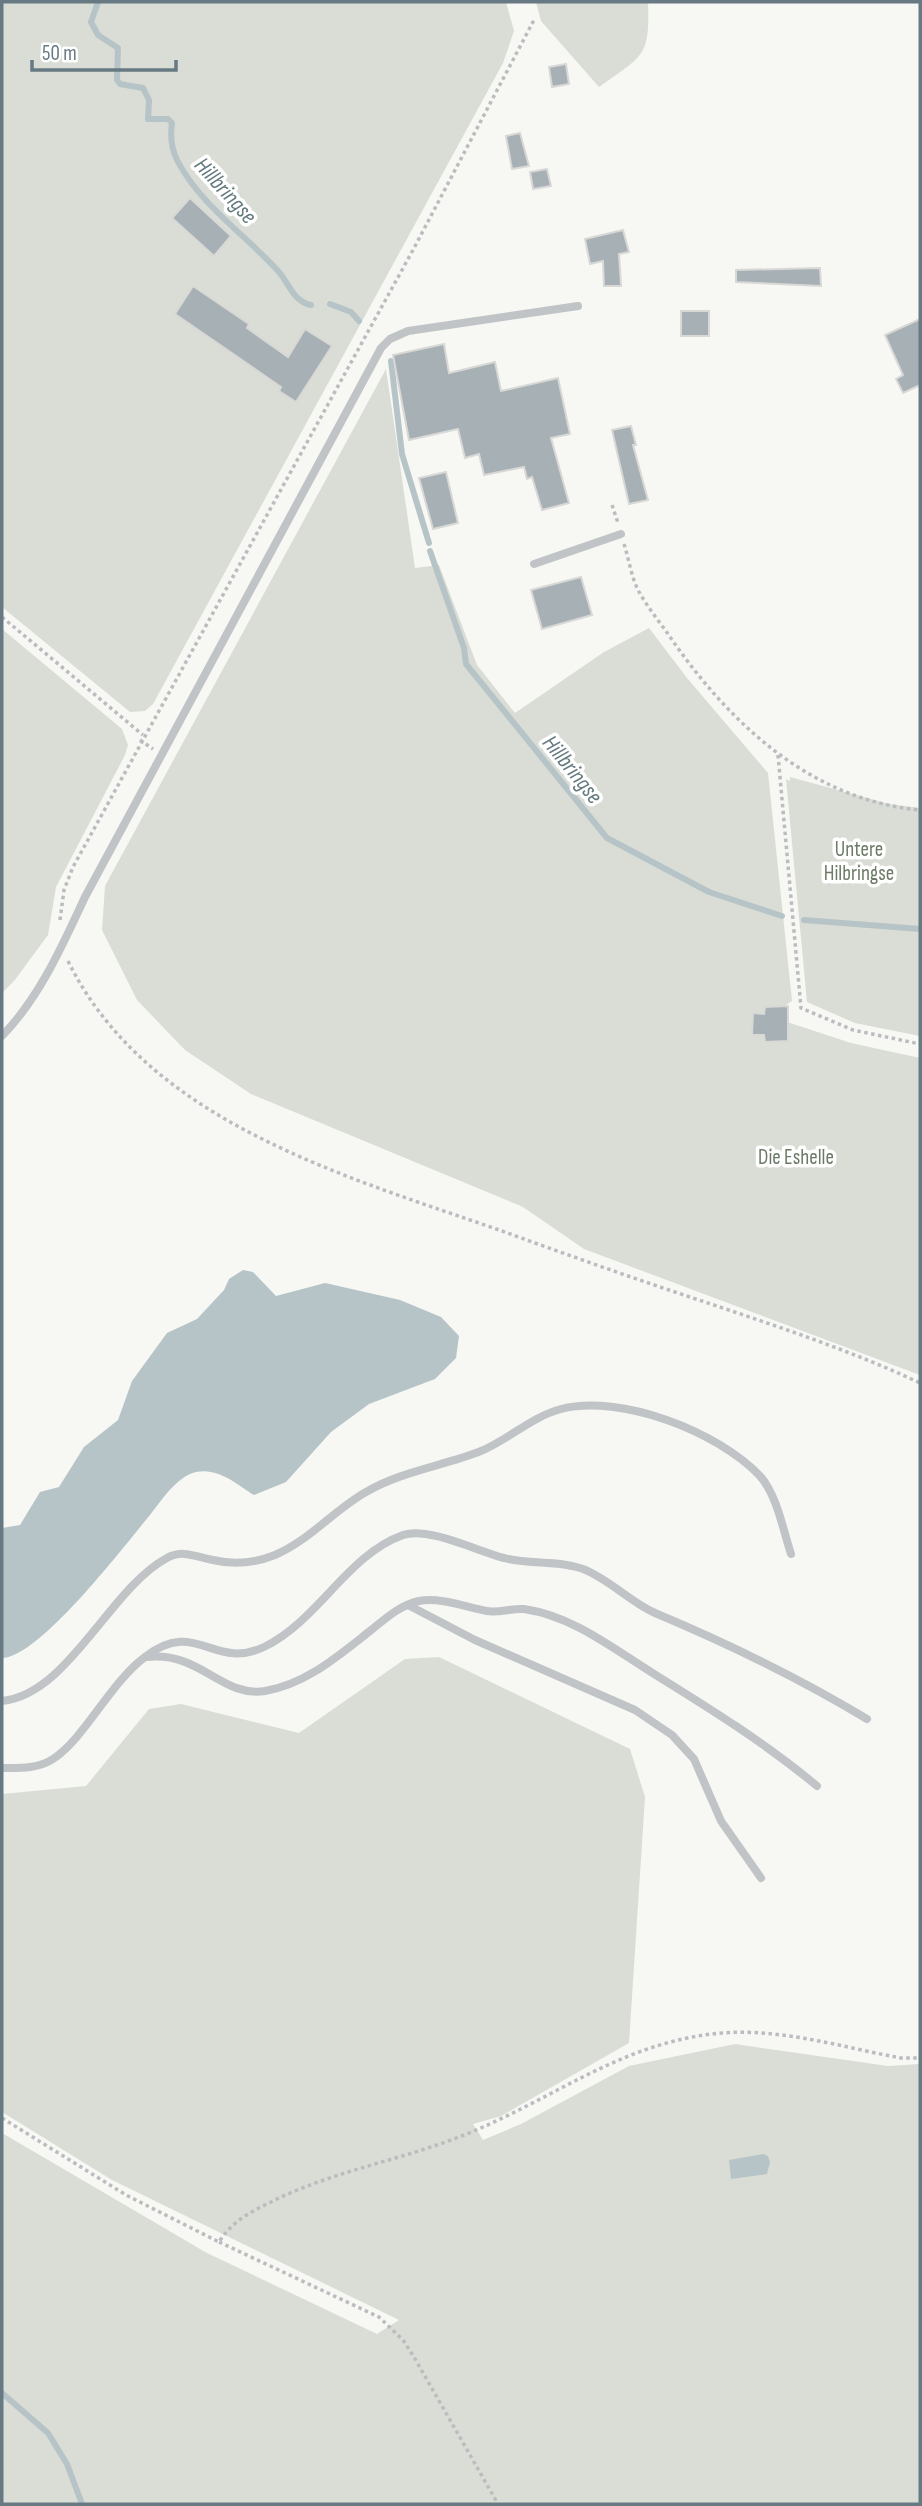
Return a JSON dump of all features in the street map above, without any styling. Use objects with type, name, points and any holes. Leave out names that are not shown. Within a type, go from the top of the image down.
[{"type":"lane","points":[[2,1036],[23,1014],[63,945],[91,885],[381,348],[390,338],[408,331],[578,306]]},
{"type":"lane","points":[[534,564],[621,534]]},
{"type":"lane","points":[[2,1701],[15,1699],[41,1685],[81,1646],[110,1610],[165,1558],[190,1553],[213,1560],[246,1564],[275,1555],[310,1535],[366,1492],[397,1477],[485,1449],[508,1434],[558,1410],[588,1404],[627,1408],[657,1418],[701,1435],[736,1457],[761,1477],[773,1500],[791,1554]]},
{"type":"lane","points":[[2,1768],[30,1767],[52,1760],[144,1657],[160,1646],[181,1639],[226,1653],[259,1649],[292,1630],[378,1548],[405,1534],[423,1533],[505,1559],[582,1569],[654,1612],[748,1653],[867,1719]]},
{"type":"lane","points":[[144,1657],[170,1656],[187,1660],[246,1692],[275,1689],[302,1680],[397,1610],[408,1605],[437,1600],[492,1612],[523,1609],[573,1625],[612,1645],[739,1725],[817,1786]]},
{"type":"lane","points":[[408,1605],[485,1644],[635,1710],[659,1724],[694,1759],[721,1821],[761,1878]]},
{"type":"path","points":[[534,20],[407,262],[143,735],[68,878],[60,909],[63,945],[81,987],[124,1042],[164,1077],[233,1123],[306,1157],[408,1198],[800,1334],[920,1383]]},
{"type":"path","points":[[612,505],[638,589],[684,657],[778,755],[861,799],[920,810]]},
{"type":"path","points":[[2,617],[143,735]]},
{"type":"path","points":[[778,755],[801,1008],[853,1030],[920,1044]]},
{"type":"path","points":[[219,2242],[231,2226],[276,2199],[462,2136],[525,2109],[606,2064],[662,2043],[746,2032],[901,2058],[920,2058]]},
{"type":"path","points":[[2,2118],[126,2194],[219,2242],[379,2317],[403,2340],[414,2357],[498,2504]]},
{"type":"green space","points":[[2,2],[506,2],[514,31],[503,63],[153,704],[145,711],[130,712],[2,607]]},
{"type":"green space","points":[[536,2],[648,2],[645,45],[634,61],[599,87],[541,21]]},
{"type":"green space","name":"Die Eshelle","points":[[386,369],[415,568],[439,565],[477,665],[515,713],[604,652],[649,628],[687,678],[768,773],[792,1001],[769,1016],[851,1043],[920,1058],[920,1375],[584,1249],[523,1207],[251,1094],[185,1050],[137,1000],[102,930],[105,886]]},
{"type":"green space","points":[[2,629],[122,729],[128,745],[56,887],[48,935],[2,993]]},
{"type":"green space","name":"Untere Hilbringse","points":[[790,777],[889,804],[920,808],[920,1036],[855,1023],[807,1002],[786,779],[790,781]]},
{"type":"green space","points":[[439,1657],[630,1749],[645,1797],[629,2043],[501,2116],[473,2124],[483,2140],[521,2124],[629,2066],[735,2044],[888,2066],[920,2064],[920,2504],[2,2504],[2,2133],[207,2253],[377,2334],[399,2320],[112,2180],[2,2112],[2,1794],[86,1786],[149,1709],[181,1704],[299,1733],[405,1659]]},
{"type":"shaded area","points":[[243,1270],[253,1272],[276,1296],[325,1283],[400,1300],[441,1317],[459,1336],[456,1358],[435,1379],[369,1404],[331,1432],[286,1482],[254,1495],[212,1472],[196,1472],[182,1478],[81,1598],[58,1621],[18,1653],[2,1658],[2,1528],[20,1525],[40,1492],[59,1487],[84,1447],[118,1420],[132,1381],[167,1333],[197,1319],[224,1290],[229,1279]]},
{"type":"shaded area","points":[[763,2154],[768,2156],[770,2162],[767,2174],[731,2179],[729,2160]]},
{"type":"building","points":[[566,64],[569,84],[552,87],[549,67]]},
{"type":"building","points":[[520,133],[529,166],[512,169],[506,136]]},
{"type":"building","points":[[547,169],[551,186],[533,189],[530,172]]},
{"type":"building","points":[[190,198],[231,236],[214,256],[172,218]]},
{"type":"building","points":[[623,230],[629,252],[619,254],[621,286],[604,286],[603,261],[590,264],[585,239]]},
{"type":"building","points":[[820,268],[821,286],[736,282],[736,270]]},
{"type":"building","points":[[193,286],[249,324],[247,328],[288,357],[305,329],[332,346],[296,402],[279,391],[281,387],[175,314]]},
{"type":"building","points":[[681,311],[709,311],[709,336],[681,336]]},
{"type":"building","points":[[920,319],[920,385],[903,393],[896,379],[903,375],[885,335]]},
{"type":"building","points":[[444,344],[449,373],[495,362],[501,391],[558,378],[570,434],[551,438],[569,503],[542,510],[532,477],[527,479],[524,467],[484,475],[479,454],[465,458],[458,429],[409,440],[393,355]]},
{"type":"building","points":[[631,426],[636,445],[633,445],[648,500],[629,504],[612,430]]},
{"type":"building","points":[[446,472],[458,523],[433,529],[419,478]]},
{"type":"building","points":[[581,577],[592,615],[542,629],[531,590]]},
{"type":"building","points":[[788,1006],[788,1041],[765,1042],[764,1035],[752,1035],[753,1013],[764,1014],[765,1007]]},
{"type":"waterway","name":"Hillbringse","points":[[98,2],[91,22],[98,35],[118,48],[117,80],[120,84],[143,88],[149,100],[148,119],[168,119],[172,123],[175,156],[198,191],[266,258],[296,296],[311,305]]},
{"type":"waterway","name":"Hillbringse","points":[[330,304],[351,312],[359,321]]},
{"type":"waterway","name":"Hillbringse","points":[[391,361],[402,454],[429,543]]},
{"type":"waterway","name":"Hillbringse","points":[[430,551],[464,648],[466,664],[607,838],[709,892],[782,916]]},
{"type":"waterway","name":"Hillbringse","points":[[804,920],[920,929]]},
{"type":"waterway","points":[[2,2393],[48,2433],[67,2464],[82,2504]]}]
